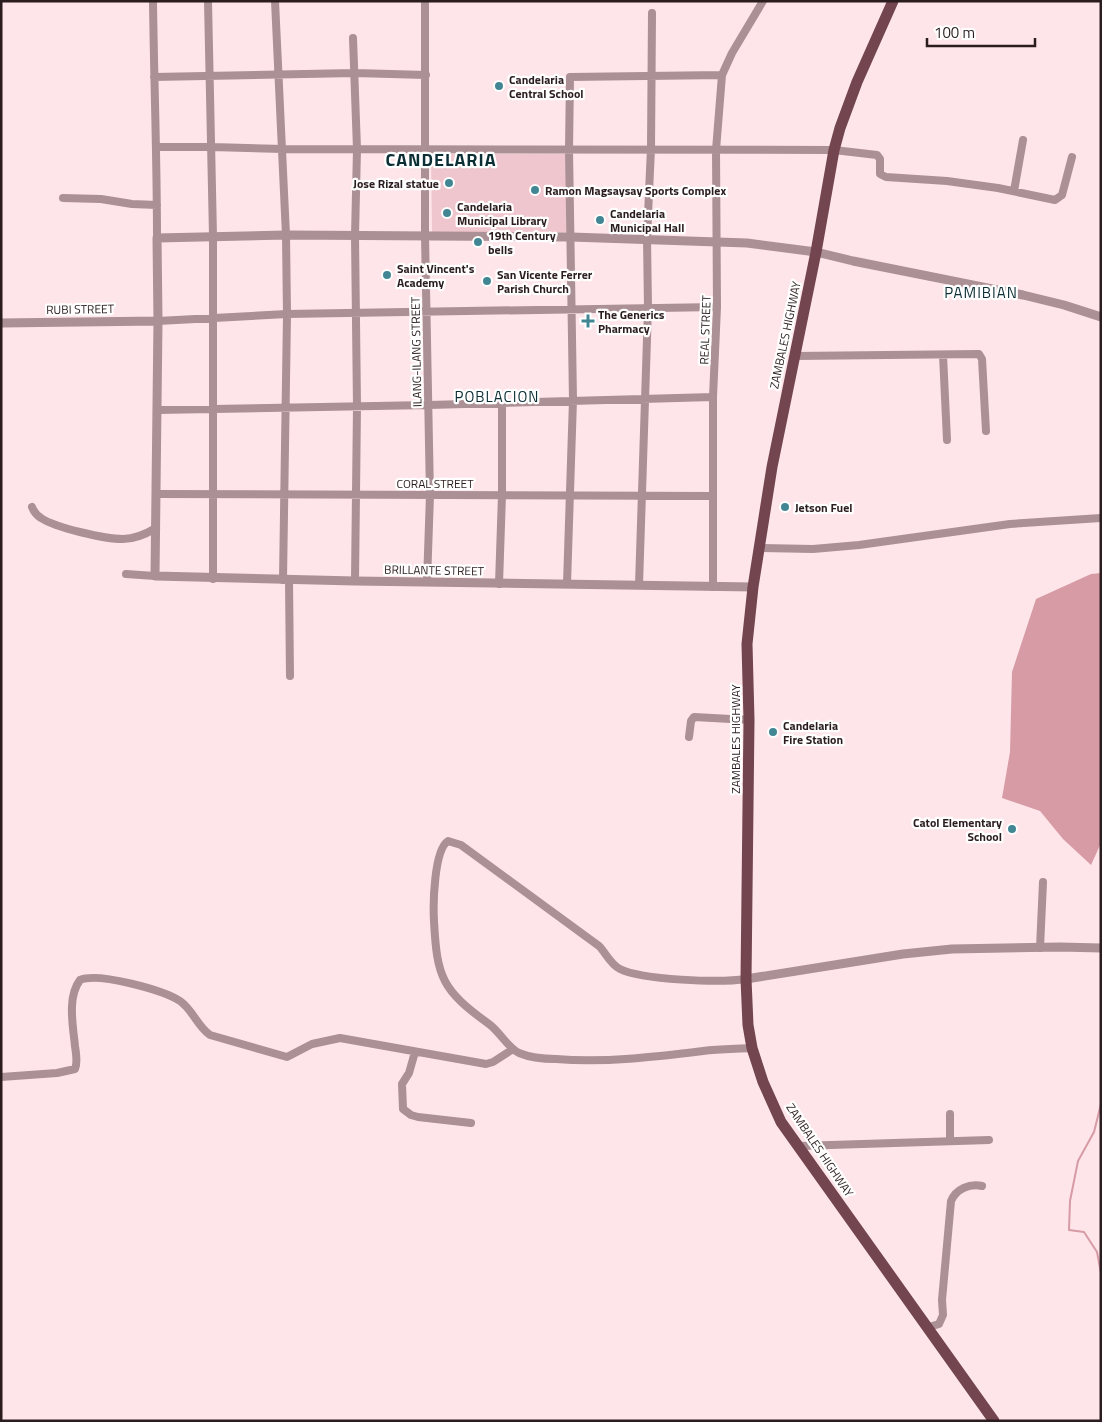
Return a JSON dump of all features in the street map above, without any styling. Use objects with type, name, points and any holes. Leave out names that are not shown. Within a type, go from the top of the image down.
[{"type":"main road","name":"ZAMBALES HIGHWAY","points":[[893,1],[857,82],[834,150],[816,252],[772,467],[753,587],[747,644],[749,720],[746,979],[748,1025],[752,1048],[772,1102],[782,1122],[994,1421]]},
{"type":"street","points":[[126,574],[156,576],[158,320],[157,147],[153,1]]},
{"type":"street","points":[[208,1],[213,236],[213,579]]},
{"type":"street","points":[[275,1],[280,75],[286,235],[285,493],[290,676]]},
{"type":"street","name":"ILANG-ILANG STREET","points":[[426,1],[425,236],[430,495],[427,582]]},
{"type":"street","points":[[567,584],[573,400],[569,150],[570,77],[722,75],[732,53],[762,1]]},
{"type":"street","points":[[639,585],[648,308],[647,238],[651,148],[652,13]]},
{"type":"street","points":[[353,38],[357,149],[355,236],[357,406],[355,581]]},
{"type":"street","points":[[154,77],[355,73],[426,75]]},
{"type":"street","name":"REAL STREET","points":[[713,587],[713,397],[718,307],[716,150],[722,75]]},
{"type":"street","points":[[1014,191],[1023,140]]},
{"type":"street","points":[[157,147],[834,150],[877,155],[880,159],[880,174],[886,177],[947,182],[1014,191],[1049,200],[1059,198],[1064,190],[1072,157]]},
{"type":"street","points":[[63,198],[101,199],[132,204],[157,205]]},
{"type":"street","points":[[157,238],[286,235],[571,237],[647,238],[747,243],[816,252],[1039,299],[1101,317]]},
{"type":"street","points":[[158,320],[287,314],[718,307]]},
{"type":"street","name":"RUBI STREET","points":[[1,323],[158,320]]},
{"type":"street","points":[[795,356],[976,354],[981,356],[986,431]]},
{"type":"street","points":[[943,355],[947,440]]},
{"type":"street","points":[[157,410],[713,397]]},
{"type":"street","points":[[498,584],[502,495],[502,402]]},
{"type":"street","name":"CORAL STREET","points":[[156,494],[713,496]]},
{"type":"street","points":[[32,507],[36,514],[49,523],[118,539],[132,538],[156,528]]},
{"type":"street","points":[[759,548],[813,550],[1010,524],[1101,518]]},
{"type":"street","name":"BRILLANTE STREET","points":[[156,576],[213,579],[753,587]]},
{"type":"street","points":[[689,737],[691,721],[694,717],[749,720]]},
{"type":"street","points":[[752,1048],[703,1051],[678,1056],[583,1061],[538,1058],[527,1056],[513,1049],[492,1027],[453,995],[446,986],[441,974],[436,955],[434,911],[436,877],[443,844],[448,840],[461,845],[599,946],[619,968],[659,978],[732,982],[904,954],[943,950],[1101,948]]},
{"type":"street","points":[[1040,948],[1043,882]]},
{"type":"street","points":[[1,1077],[75,1070],[77,1059],[73,1025],[74,992],[76,984],[86,977],[114,980],[168,995],[181,1002],[203,1030],[210,1035],[287,1057],[312,1044],[340,1038],[486,1064],[493,1062],[513,1049]]},
{"type":"street","points":[[415,1052],[409,1074],[402,1084],[402,1104],[405,1111],[418,1117],[471,1123]]},
{"type":"street","points":[[950,1114],[950,1141]]},
{"type":"street","points":[[799,1146],[989,1140]]},
{"type":"street","points":[[929,1327],[939,1324],[942,1319],[951,1201],[956,1193],[966,1187],[975,1184],[982,1186]]},
{"type":"shaded area","points":[[431,154],[567,154],[567,232],[432,232]]},
{"type":"shaded area","points":[[1101,573],[1101,843],[1091,865],[1063,839],[1040,811],[1002,798],[1010,752],[1012,672],[1036,599],[1091,574]]},
{"type":"waterway","points":[[1101,1104],[1094,1132],[1078,1161],[1070,1201],[1069,1230],[1084,1232],[1097,1252],[1101,1273]]},
{"type":"place","name":"Candelaria Central School","points":[[499,86]]},
{"type":"place","name":"Jose Rizal statue","points":[[449,183]]},
{"type":"place","name":"Ramon Magsaysay Sports Complex","points":[[535,190]]},
{"type":"place","name":"Candelaria Municipal Library","points":[[447,213]]},
{"type":"place","name":"Candelaria Municipal Hall","points":[[600,220]]},
{"type":"place","name":"19th Century bells","points":[[478,242]]},
{"type":"place","name":"Saint Vincent's Academy","points":[[387,275]]},
{"type":"place","name":"San Vicente Ferrer Parish Church","points":[[487,281]]},
{"type":"place","name":"The Generics Pharmacy","points":[[588,321]]},
{"type":"place","name":"Jetson Fuel","points":[[785,507]]},
{"type":"place","name":"Candelaria Fire Station","points":[[773,732]]},
{"type":"place","name":"Catol Elementary School","points":[[1012,829]]},
{"type":"district","name":"CANDELARIA","points":[[441,159]]},
{"type":"district","name":"PAMIBIAN","points":[[981,292]]},
{"type":"district","name":"POBLACION","points":[[497,396]]}]
